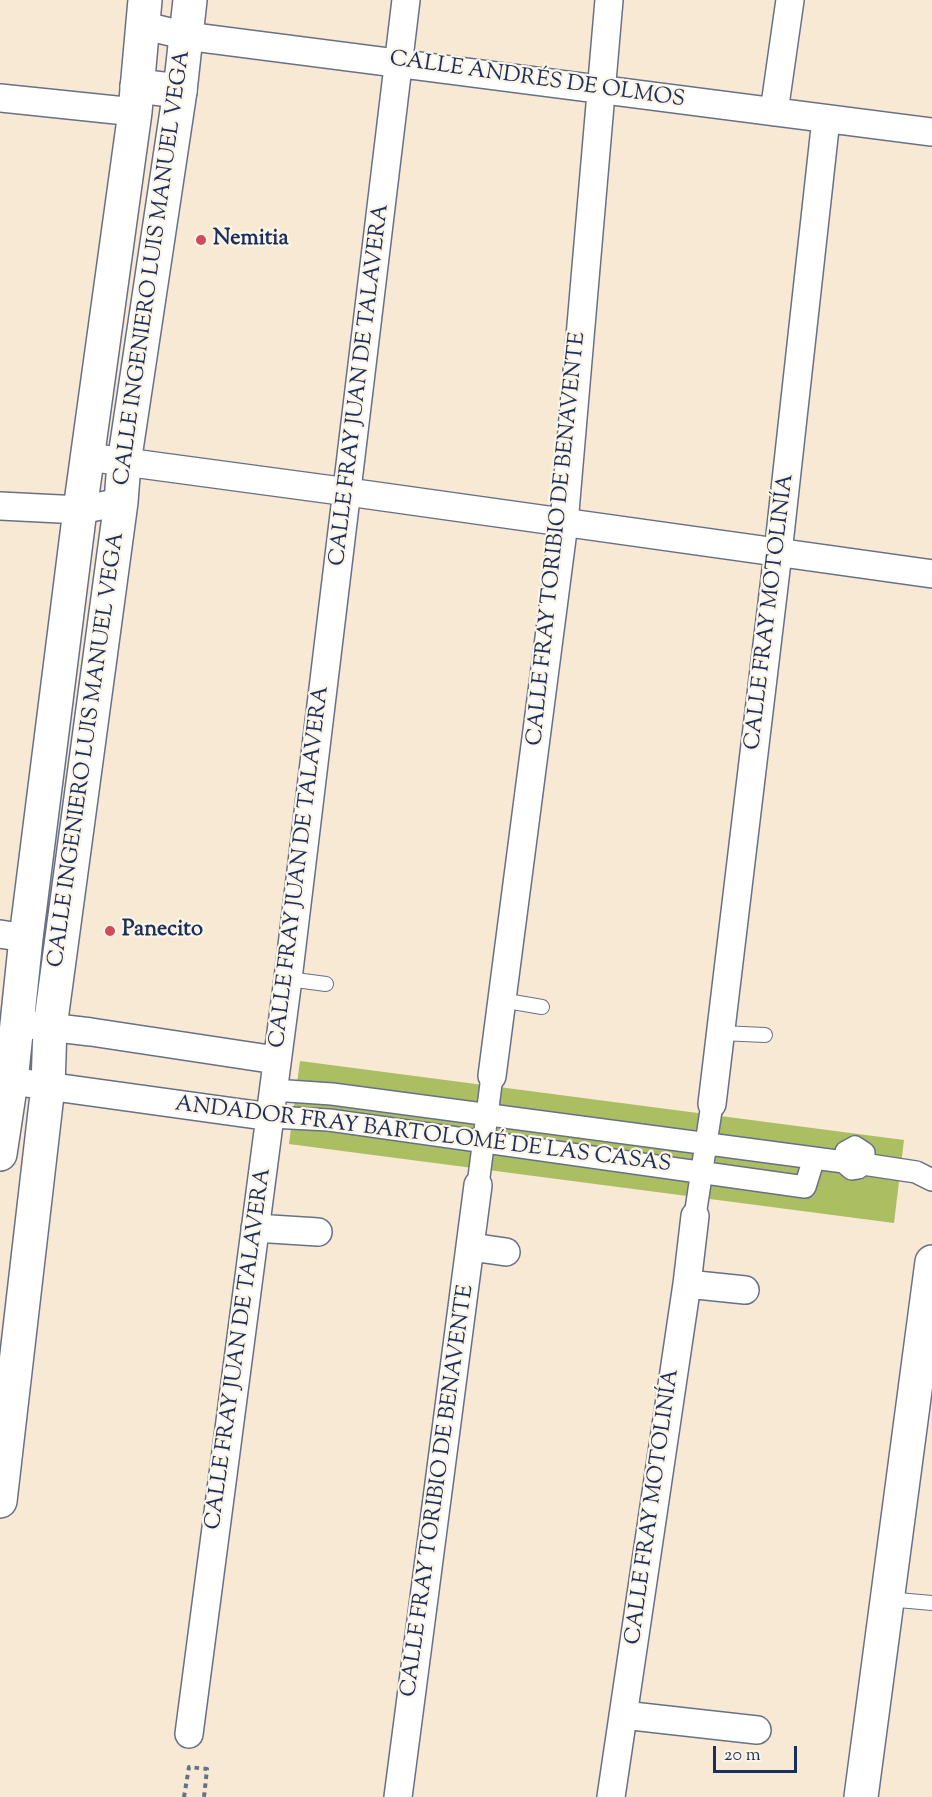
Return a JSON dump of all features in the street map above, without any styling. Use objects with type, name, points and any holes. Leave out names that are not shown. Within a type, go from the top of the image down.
[{"type":"main road","name":"CALLE INGENIERO LUIS MANUEL VEGA","points":[[0,1501],[48,1086],[50,1026],[121,502],[124,463],[180,91],[190,0]]},
{"type":"main road","name":"CALLE INGENIERO LUIS MANUEL VEGA","points":[[0,1155],[11,1081],[15,1024],[13,936],[88,457],[136,99],[144,13]]},
{"type":"main road","points":[[136,99],[180,91]]},
{"type":"main road","points":[[861,1797],[932,1262]]},
{"type":"street","name":"CALLE FRAY JUAN DE TALAVERA","points":[[189,1734],[271,1118],[276,1060],[348,492],[406,0]]},
{"type":"street","name":"CALLE FRAY TORIBIO DE BENAVENTE","points":[[492,1076],[564,523],[609,0]]},
{"type":"street","points":[[774,112],[790,0]]},
{"type":"street","name":"CALLE ANDRÉS DE OLMOS","points":[[144,13],[186,36],[932,132]]},
{"type":"street","points":[[0,98],[136,99]]},
{"type":"street","name":"CALLE FRAY MOTOLINÍA","points":[[712,1104],[778,553],[826,119]]},
{"type":"street","points":[[88,457],[932,574]]},
{"type":"street","points":[[0,506],[80,510],[121,502]]},
{"type":"street","points":[[15,1024],[50,1026],[276,1060]]},
{"type":"street","points":[[478,1185],[492,1076]]},
{"type":"street","name":"ANDADOR FRAY BARTOLOMÉ DE LAS CASAS","points":[[11,1081],[271,1118],[329,1120],[805,1187],[814,1158]]},
{"type":"street","name":"ANDADOR FRAY BARTOLOMÉ DE LAS CASAS","points":[[273,1090],[316,1092],[854,1163],[916,1172],[932,1180]]},
{"type":"street","points":[[695,1216],[712,1104]]},
{"type":"street","name":"CALLE FRAY TORIBIO DE BENAVENTE","points":[[398,1797],[478,1185]]},
{"type":"street","name":"CALLE FRAY MOTOLINÍA","points":[[611,1797],[687,1284],[695,1216]]},
{"type":"street","points":[[255,1228],[318,1232]]},
{"type":"street","points":[[471,1248],[506,1252]]},
{"type":"street","points":[[687,1284],[745,1290]]},
{"type":"street","points":[[623,1715],[757,1730]]},
{"type":"lane","points":[[288,979],[326,984]]},
{"type":"lane","points":[[501,1000],[542,1007]]},
{"type":"lane","points":[[721,1033],[765,1035]]},
{"type":"lane","points":[[887,1599],[932,1603]]},
{"type":"path","points":[[184,1797],[189,1767],[207,1769],[204,1797]]},
{"type":"green space","points":[[300,1061],[904,1140],[894,1223],[289,1144]]},
{"type":"place","name":"Nemitia","points":[[201,240]]},
{"type":"place","name":"Panecito","points":[[110,931]]}]
